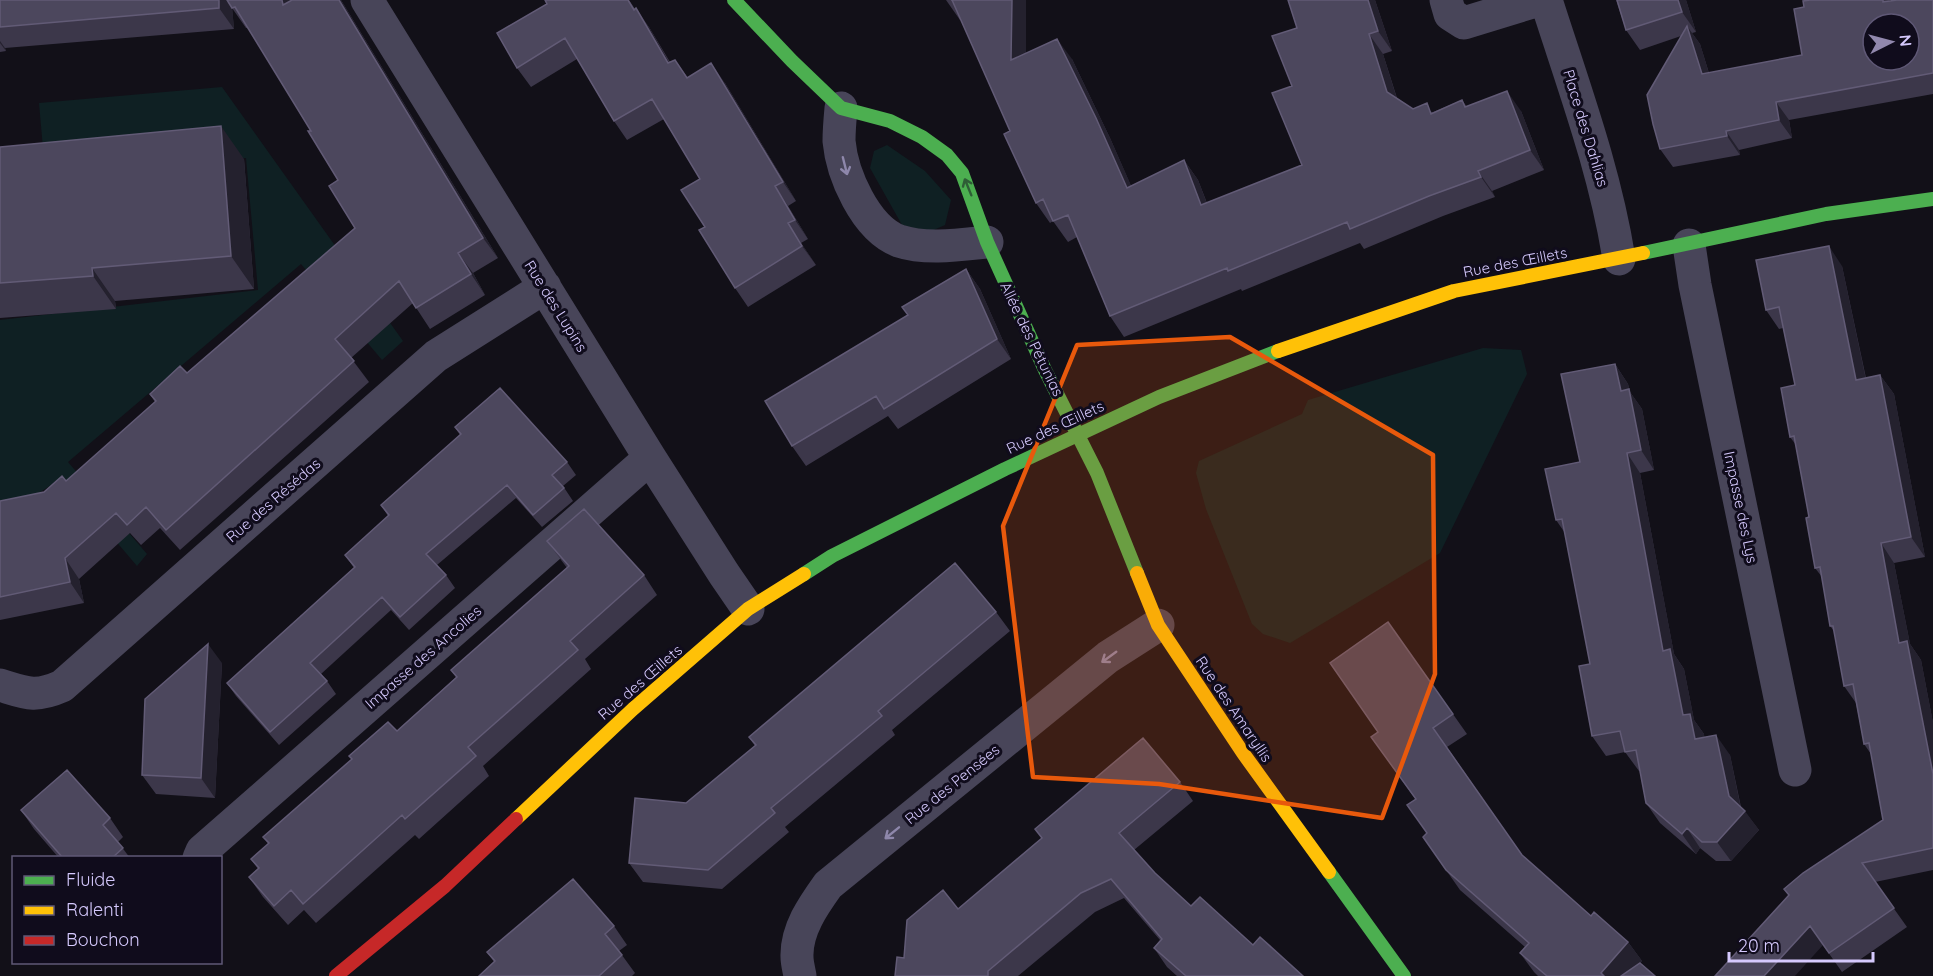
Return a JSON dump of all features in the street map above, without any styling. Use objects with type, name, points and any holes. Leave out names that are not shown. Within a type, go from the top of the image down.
[{"type":"street","name":"Rue des Lupins","points":[[367,0],[650,458],[748,609]]},
{"type":"street","name":"Allée des Pétunias","points":[[734,0],[841,108],[890,121],[922,137],[947,155],[962,173],[987,242],[1045,370],[1079,436]]},
{"type":"street","points":[[1446,0],[1450,14],[1464,22],[1539,0]]},
{"type":"street","name":"Place des Dahlias","points":[[1546,0],[1602,180],[1615,231],[1619,258]]},
{"type":"street","points":[[841,108],[839,140],[845,172],[868,216],[883,232],[900,241],[940,247],[987,242]]},
{"type":"street","name":"Rue des Œillets","points":[[336,976],[445,886],[633,709],[748,609],[832,556],[1005,469],[1159,397],[1308,340],[1454,291],[1826,214],[1933,199]]},
{"type":"street","name":"Impasse des Lys","points":[[1689,244],[1695,285],[1795,770]]},
{"type":"street","name":"Rue des Résédas","points":[[0,685],[29,693],[45,693],[62,686],[436,356],[545,287]]},
{"type":"street","name":"Rue des Amaryllis","points":[[1079,436],[1108,500],[1158,625],[1242,753],[1404,976]]},
{"type":"street","name":"Impasse des Ancolies","points":[[200,856],[202,851],[650,458]]},
{"type":"street","name":"Rue des Pensées","points":[[800,976],[797,956],[802,929],[813,905],[828,885],[1108,657],[1158,625]]},
{"type":"highlighted area","points":[[1230,337],[1433,455],[1435,674],[1382,818],[1159,784],[1033,777],[1003,526],[1077,345]]},
{"type":"shaded area","points":[[222,87],[403,341],[382,360],[301,264],[68,462],[147,554],[137,566],[62,478],[0,518],[0,320],[258,290],[246,158],[45,171],[39,103]]},
{"type":"shaded area","points":[[887,145],[925,171],[951,200],[945,225],[929,232],[902,225],[870,168],[874,151]]},
{"type":"shaded area","points":[[1483,348],[1521,350],[1527,374],[1440,553],[1290,643],[1263,634],[1252,624],[1206,509],[1196,473],[1199,461],[1302,414],[1308,400]]},
{"type":"building","points":[[0,0],[219,0],[219,8],[0,27]]},
{"type":"building","points":[[227,0],[282,0],[283,5],[292,0],[339,0],[483,238],[458,253],[471,274],[416,308],[399,281],[335,339],[354,361],[166,530],[146,507],[127,525],[116,513],[65,558],[70,582],[0,597],[0,501],[44,492],[62,476],[66,481],[156,401],[150,394],[180,366],[187,373],[355,228],[329,186],[338,180],[308,131],[311,131],[235,7],[232,8]]},
{"type":"building","points":[[545,0],[628,0],[634,10],[636,8],[668,63],[675,60],[687,78],[711,63],[783,182],[775,186],[795,220],[788,223],[802,246],[735,288],[699,230],[705,227],[681,190],[700,179],[652,99],[614,121],[565,38],[517,68],[497,33],[547,4]]},
{"type":"building","points":[[952,0],[1012,0],[1011,60],[1057,39],[1127,188],[1184,160],[1201,205],[1302,165],[1272,93],[1292,86],[1272,36],[1297,28],[1288,0],[1368,0],[1378,31],[1369,34],[1387,92],[1413,109],[1427,103],[1431,114],[1462,100],[1465,107],[1507,91],[1530,150],[1478,171],[1481,177],[1350,229],[1347,222],[1110,316],[1068,215],[1053,221],[1043,199],[1036,203],[1004,134],[1010,131]]},
{"type":"building","points":[[1617,0],[1678,0],[1682,12],[1626,30]]},
{"type":"building","points":[[1810,0],[1883,0],[1883,2],[1933,0],[1933,73],[1776,102],[1779,120],[1726,131],[1727,136],[1660,149],[1647,95],[1687,26],[1702,74],[1802,55],[1794,9],[1804,7],[1803,1]]},
{"type":"building","points":[[221,126],[231,256],[92,268],[93,276],[0,283],[0,147]]},
{"type":"building","points":[[1829,246],[1856,380],[1880,375],[1911,537],[1881,543],[1899,643],[1907,641],[1933,774],[1933,848],[1862,863],[1894,908],[1829,953],[1810,926],[1764,976],[1715,976],[1789,895],[1784,889],[1803,873],[1883,820],[1869,743],[1864,744],[1853,684],[1844,686],[1833,626],[1830,626],[1820,567],[1815,568],[1806,518],[1809,517],[1794,436],[1790,437],[1781,388],[1795,385],[1779,307],[1766,310],[1756,260]]},
{"type":"building","points":[[966,269],[997,339],[884,409],[876,396],[792,446],[765,401],[908,315],[902,307]]},
{"type":"building","points":[[1615,364],[1621,391],[1629,389],[1641,450],[1627,453],[1663,651],[1670,649],[1683,715],[1690,714],[1695,739],[1716,735],[1729,796],[1745,811],[1717,842],[1702,842],[1687,828],[1682,834],[1646,803],[1636,750],[1625,752],[1620,731],[1592,736],[1579,666],[1590,664],[1562,519],[1556,520],[1545,469],[1580,462],[1561,374]]},
{"type":"building","points":[[500,388],[567,462],[552,475],[564,488],[533,515],[507,485],[426,554],[446,575],[400,617],[382,597],[310,663],[327,681],[270,732],[227,683],[355,567],[345,555],[389,515],[381,505],[461,434],[455,427]]},
{"type":"building","points":[[584,509],[644,575],[570,641],[578,650],[468,747],[476,756],[405,819],[402,815],[303,904],[291,890],[274,906],[249,877],[259,868],[251,859],[269,843],[263,837],[352,759],[349,756],[388,722],[397,731],[457,677],[451,670],[569,566],[547,541]]},
{"type":"building","points":[[955,563],[996,612],[878,711],[882,716],[771,808],[775,813],[708,870],[629,863],[635,798],[686,803],[756,745],[749,737]]},
{"type":"building","points":[[1388,622],[1453,714],[1433,728],[1522,855],[1591,916],[1594,912],[1628,942],[1601,973],[1604,976],[1547,976],[1520,953],[1529,943],[1446,870],[1423,837],[1427,833],[1407,805],[1416,799],[1371,737],[1378,732],[1330,663]]},
{"type":"building","points":[[208,644],[201,778],[142,775],[145,699]]},
{"type":"building","points":[[1143,738],[1180,782],[1119,833],[1155,873],[1191,906],[1200,897],[1253,945],[1260,937],[1303,976],[1186,976],[1154,948],[1162,939],[1111,879],[1081,893],[988,971],[988,976],[895,976],[897,957],[904,958],[907,920],[943,890],[958,909],[1042,838],[1035,829]]},
{"type":"building","points":[[67,770],[110,818],[103,825],[123,848],[114,856],[61,856],[21,810]]},
{"type":"building","points":[[573,879],[614,926],[605,934],[622,955],[599,976],[479,976],[495,961],[487,952]]},
{"type":"building","points":[[1640,963],[1655,976],[1621,976]]},
{"type":"traffic: fast","points":[[734,0],[841,108],[890,121],[922,137],[947,155],[962,173],[987,242],[1045,370],[1097,473],[1137,573]]},
{"type":"traffic: fast","points":[[1643,253],[1826,214],[1933,199]]},
{"type":"traffic: fast","points":[[804,574],[832,556],[1005,469],[1159,397],[1278,351]]},
{"type":"traffic: fast","points":[[1329,872],[1404,976]]},
{"type":"traffic: slow","points":[[1278,351],[1454,291],[1643,253]]},
{"type":"traffic: slow","points":[[1137,573],[1158,625],[1243,753],[1329,872]]},
{"type":"traffic: slow","points":[[516,819],[633,709],[748,609],[804,574]]},
{"type":"traffic: jam","points":[[336,976],[445,886],[516,819]]}]
